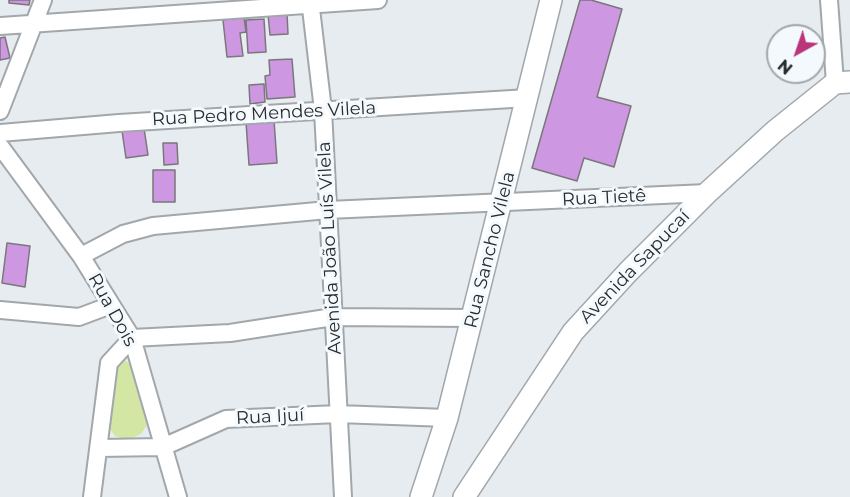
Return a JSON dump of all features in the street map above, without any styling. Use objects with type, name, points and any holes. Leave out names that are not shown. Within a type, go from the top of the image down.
[{"type":"main road","name":"Rua Sancho Vilela","points":[[421,497],[447,418],[551,0]]},
{"type":"main road","name":"Avenida Sapucaí","points":[[464,497],[573,332],[628,272],[707,193],[776,131],[843,83]]},
{"type":"street","points":[[0,111],[44,0]]},
{"type":"street","points":[[0,26],[378,0]]},
{"type":"street","points":[[829,0],[843,83]]},
{"type":"street","name":"Avenida João Luís Vilela","points":[[310,3],[323,110],[343,497]]},
{"type":"street","name":"Rua Pedro Mendes Vilela","points":[[0,133],[119,123],[528,98]]},
{"type":"street","name":"Rua Dois","points":[[0,146],[81,255],[132,339],[178,497]]},
{"type":"street","name":"Rua Tietê","points":[[81,255],[123,234],[153,226],[327,210],[707,193]]},
{"type":"street","points":[[0,310],[79,317],[111,305]]},
{"type":"street","points":[[92,497],[109,363],[132,339],[230,333],[333,317],[472,318]]},
{"type":"street","name":"Rua Ijuí","points":[[99,448],[163,447],[226,419],[338,414],[447,418]]},
{"type":"green space","points":[[123,359],[130,364],[147,425],[141,434],[127,440],[115,436],[108,426],[117,366]]},
{"type":"building","points":[[9,0],[30,0],[29,5],[9,3]]},
{"type":"building","points":[[580,0],[591,0],[622,9],[597,97],[631,106],[614,167],[584,158],[577,181],[532,168]]},
{"type":"building","points":[[287,13],[288,34],[270,35],[268,14]]},
{"type":"building","points":[[244,17],[246,32],[240,33],[243,56],[227,57],[223,20]]},
{"type":"building","points":[[264,19],[266,52],[248,53],[246,20]]},
{"type":"building","points":[[5,37],[10,58],[0,60],[0,38]]},
{"type":"building","points":[[292,59],[295,97],[267,99],[265,76],[270,75],[269,60]]},
{"type":"building","points":[[264,84],[265,102],[250,104],[249,85]]},
{"type":"building","points":[[274,120],[277,163],[249,165],[246,122]]},
{"type":"building","points":[[144,128],[148,155],[126,158],[122,131]]},
{"type":"building","points":[[163,143],[177,143],[178,164],[164,165]]},
{"type":"building","points":[[153,170],[175,170],[175,202],[153,202]]},
{"type":"building","points":[[7,243],[30,246],[25,287],[2,283]]}]
